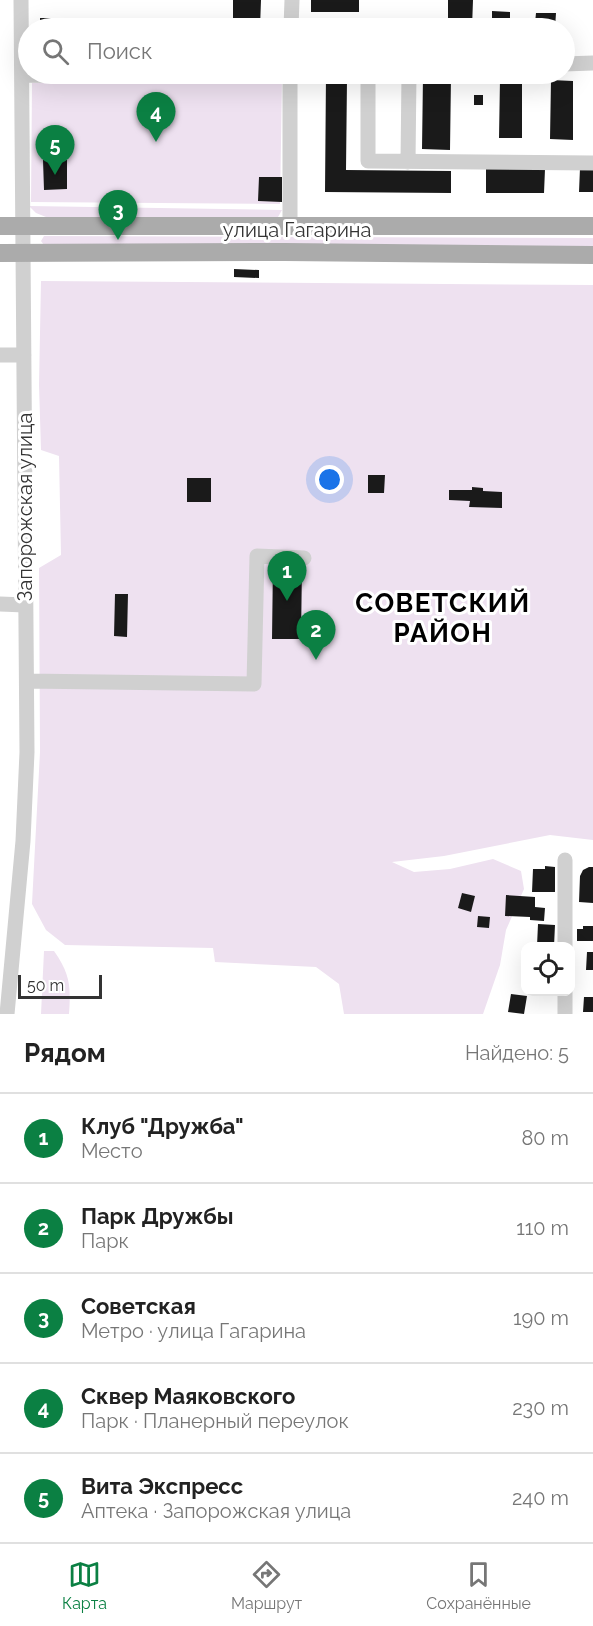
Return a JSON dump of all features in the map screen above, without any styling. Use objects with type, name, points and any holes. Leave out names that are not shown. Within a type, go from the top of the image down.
[{"type":"main road","name":"улица Гагарина","points":[[0,226],[593,226]]},
{"type":"main road","name":"улица Гагарина","points":[[0,253],[285,252],[593,255]]},
{"type":"street","name":"Запорожская улица","points":[[21,0],[21,18]]},
{"type":"street","points":[[291,18],[292,0]]},
{"type":"street","points":[[575,64],[593,63]]},
{"type":"street","name":"Запорожская улица","points":[[8,1014],[6,958],[24,819],[27,681],[23,84]]},
{"type":"street","points":[[290,84],[290,226]]},
{"type":"street","points":[[368,84],[368,161],[593,163]]},
{"type":"street","points":[[408,162],[409,84]]},
{"type":"street","points":[[0,355],[24,355]]},
{"type":"street","points":[[27,681],[254,684],[257,556],[304,558]]},
{"type":"street","points":[[0,604],[25,604]]},
{"type":"street","points":[[565,860],[565,942]]},
{"type":"street","points":[[565,996],[565,1014]]},
{"type":"shaded area","points":[[32,84],[282,84],[280,204],[31,202]]},
{"type":"shaded area","points":[[29,206],[282,210],[278,217],[272,219],[46,217],[36,213]]},
{"type":"shaded area","points":[[44,236],[593,238],[593,247],[44,245],[41,241]]},
{"type":"shaded area","points":[[41,281],[593,285],[593,840],[550,835],[444,856],[392,862],[414,872],[450,869],[493,859],[521,871],[524,889],[506,930],[500,965],[483,1014],[344,1014],[339,984],[316,967],[215,962],[213,948],[65,945],[46,930],[32,904],[40,752],[39,568],[61,555],[59,456],[41,450],[39,385]]},
{"type":"shaded area","points":[[44,951],[54,951],[66,974],[70,996],[69,1014],[41,1014]]},
{"type":"building","points":[[233,0],[261,0],[260,18],[233,18]]},
{"type":"building","points":[[311,0],[359,0],[359,12],[311,12]]},
{"type":"building","points":[[448,0],[473,0],[472,18],[448,18]]},
{"type":"building","points":[[492,11],[510,12],[510,18],[492,18]]},
{"type":"building","points":[[536,13],[556,13],[556,18],[536,18]]},
{"type":"building","points":[[326,84],[347,84],[346,170],[451,171],[451,193],[325,192]]},
{"type":"building","points":[[423,84],[451,84],[450,150],[422,149]]},
{"type":"building","points":[[500,84],[522,84],[522,138],[499,138]]},
{"type":"building","points":[[551,84],[573,84],[573,140],[550,139]]},
{"type":"building","points":[[474,95],[483,95],[483,105],[474,105]]},
{"type":"building","points":[[43,160],[67,160],[67,189],[44,190]]},
{"type":"building","points":[[486,168],[545,169],[544,193],[486,193]]},
{"type":"building","points":[[580,168],[593,168],[593,192],[579,192]]},
{"type":"building","points":[[259,177],[282,177],[282,202],[258,201]]},
{"type":"building","points":[[234,269],[259,270],[259,278],[234,277]]},
{"type":"building","points":[[368,475],[385,475],[384,493],[368,493]]},
{"type":"building","points":[[187,478],[211,478],[211,502],[187,502]]},
{"type":"building","points":[[472,487],[483,488],[483,491],[502,492],[502,508],[469,507],[470,501],[449,500],[449,490],[472,490]]},
{"type":"building","points":[[273,563],[302,564],[301,639],[272,639]]},
{"type":"building","points":[[115,594],[128,594],[127,637],[114,636]]},
{"type":"building","points":[[545,866],[555,867],[555,892],[532,892],[533,869],[545,869]]},
{"type":"building","points":[[593,867],[593,903],[579,902],[580,876],[583,870]]},
{"type":"building","points":[[462,893],[475,896],[471,912],[458,908]]},
{"type":"building","points":[[506,895],[535,897],[535,907],[545,908],[544,921],[530,920],[530,917],[505,916]]},
{"type":"building","points":[[478,916],[490,917],[489,928],[477,927]]},
{"type":"building","points":[[538,924],[555,925],[554,942],[537,942]]},
{"type":"building","points":[[583,926],[593,926],[593,941],[577,941],[577,929],[583,929]]},
{"type":"building","points":[[587,952],[593,952],[593,970],[586,970]]},
{"type":"building","points":[[511,994],[527,996],[524,1014],[508,1012]]},
{"type":"building","points":[[584,997],[593,997],[593,1012],[583,1012]]},
{"type":"place","name":"Сквер Маяковского","points":[[156,142]]},
{"type":"place","name":"Вита Экспресс","points":[[55,175]]},
{"type":"place","name":"Советская","points":[[118,240]]},
{"type":"place","name":"Клуб \"Дружба\"","points":[[287,601]]},
{"type":"place","name":"Парк Дружбы","points":[[316,660]]},
{"type":"district","name":"СОВЕТСКИЙ РАЙОН","points":[[443,618]]}]
